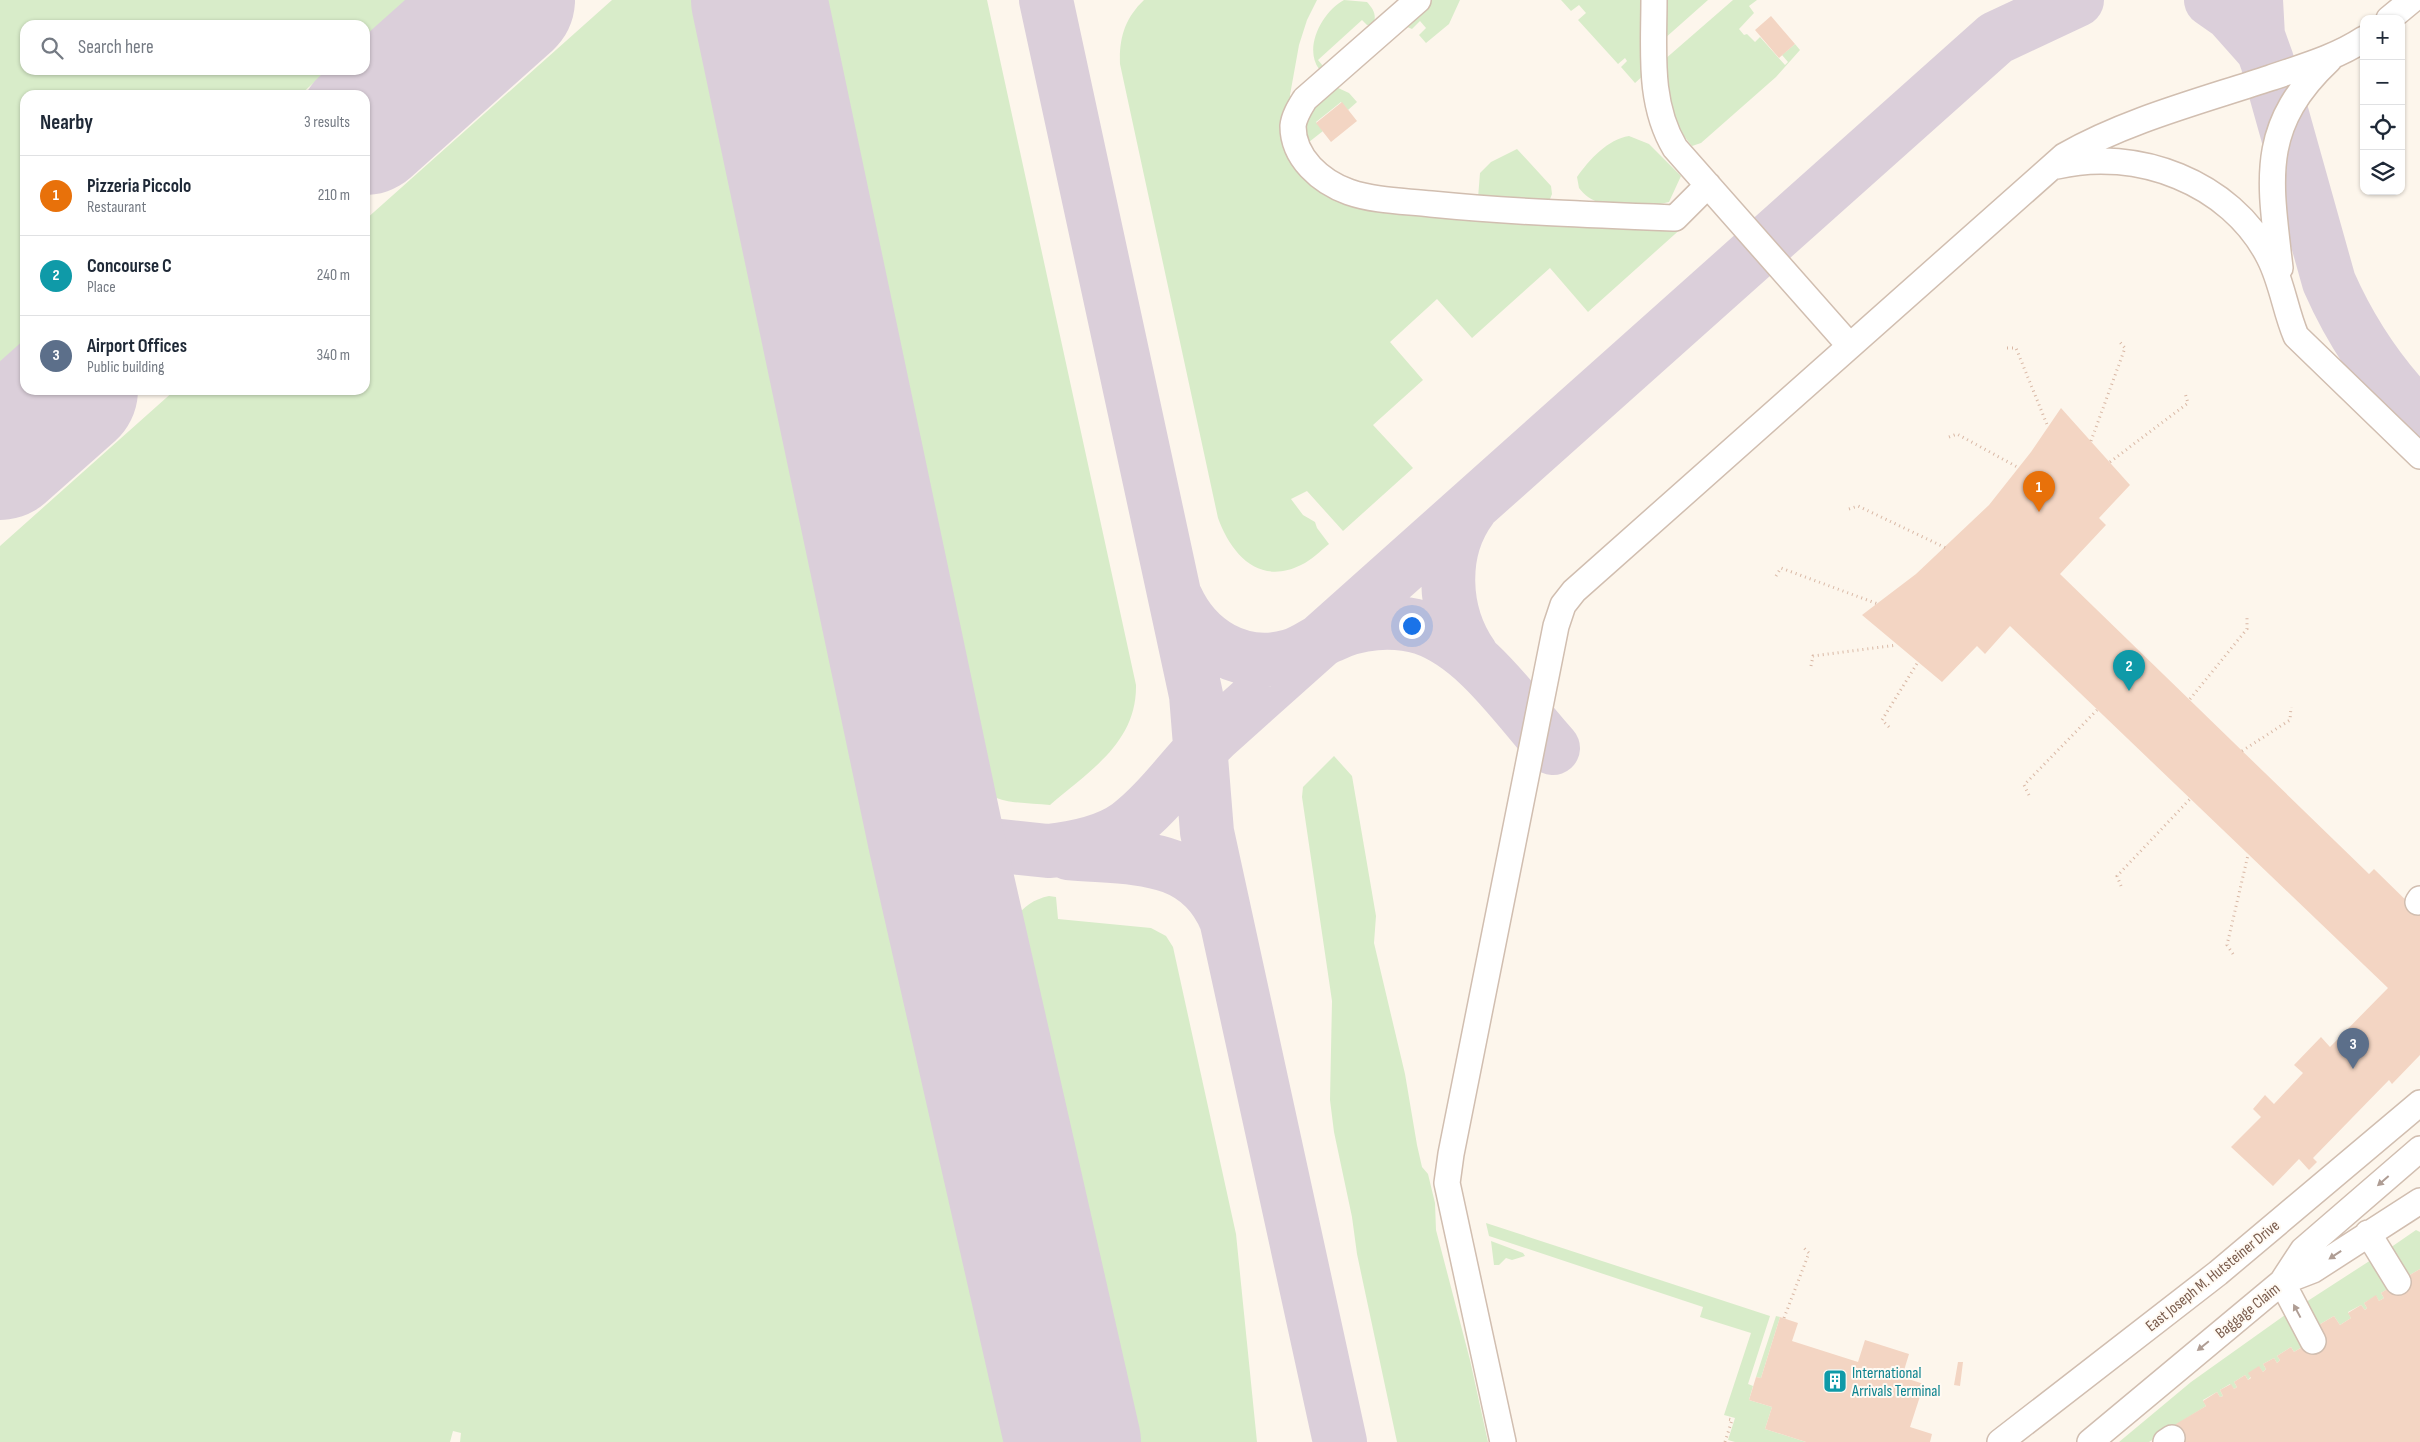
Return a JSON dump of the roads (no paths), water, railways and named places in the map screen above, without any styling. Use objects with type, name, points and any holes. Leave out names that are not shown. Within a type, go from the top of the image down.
[{"type":"street","points":[[1418,0],[1305,99],[1296,113],[1294,132],[1300,152],[1317,175],[1325,181],[1348,192],[1371,198],[1479,209],[1675,218],[1708,185]]},
{"type":"street","points":[[1654,0],[1654,70],[1660,117],[1675,148],[1850,346]]},
{"type":"street","points":[[2394,15],[2412,0]]},
{"type":"street","points":[[1503,1442],[1448,1192],[1448,1178],[1559,613],[1574,591],[2064,156],[2101,136],[2335,55],[2360,41]]},
{"type":"street","points":[[2335,55],[2313,76],[2296,100],[2276,144],[2271,191],[2282,287],[2290,323],[2296,336],[2420,456]]},
{"type":"street","points":[[2050,168],[2079,162],[2117,162],[2152,167],[2191,181],[2227,205],[2245,224],[2268,255],[2282,287]]},
{"type":"street","name":"East Joseph M. Hutsteiner Drive","points":[[2000,1442],[2218,1273],[2420,1103]]},
{"type":"street","points":[[2313,1341],[2282,1282],[2303,1250],[2420,1149]]},
{"type":"street","name":"Baggage Claim","points":[[2090,1442],[2282,1282],[2313,1270],[2368,1233],[2419,1204]]},
{"type":"street","points":[[2368,1233],[2398,1282]]},
{"type":"place","name":"Pizzeria Piccolo","points":[[2039,512]]},
{"type":"place","name":"Concourse C","points":[[2129,691]]},
{"type":"place","name":"Airport Offices","points":[[2353,1069]]},
{"type":"place","name":"International Arrivals Terminal","points":[[1835,1381]]}]
